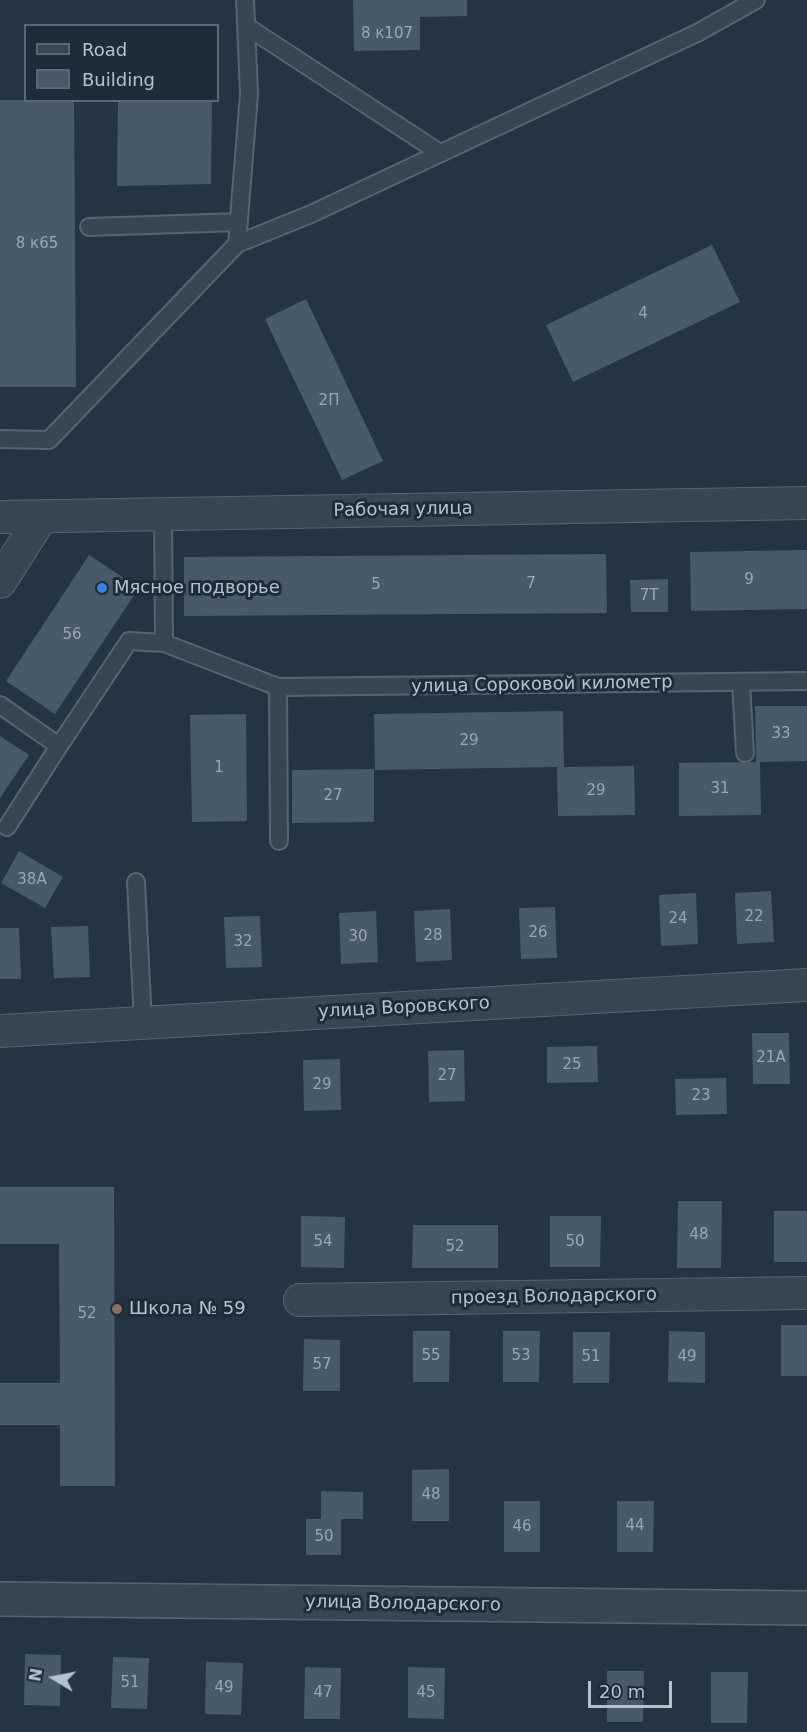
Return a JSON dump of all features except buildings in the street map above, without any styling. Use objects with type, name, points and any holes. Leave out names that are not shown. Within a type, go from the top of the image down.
[{"type":"street","name":"Рабочая улица","points":[[0,517],[807,502]]},
{"type":"street","points":[[0,582],[42,516]]},
{"type":"street","name":"улица Воровского","points":[[0,1031],[807,985]]},
{"type":"street","name":"проезд Володарского","points":[[300,1300],[807,1293]]},
{"type":"street","name":"улица Володарского","points":[[0,1599],[807,1608]]},
{"type":"lane","points":[[237,244],[249,94],[245,0]]},
{"type":"lane","points":[[0,439],[49,440],[237,244],[311,214],[697,33],[756,0]]},
{"type":"lane","points":[[246,26],[440,153]]},
{"type":"lane","points":[[89,227],[239,222]]},
{"type":"lane","points":[[163,514],[164,642]]},
{"type":"lane","points":[[8,827],[129,640],[164,642],[278,687],[279,841]]},
{"type":"lane","name":"улица Сороковой километр","points":[[278,687],[807,681]]},
{"type":"lane","points":[[741,683],[745,753]]},
{"type":"lane","points":[[0,705],[59,746]]},
{"type":"lane","points":[[136,882],[143,1023]]},
{"type":"place","name":"Мясное подворье","points":[[102,588]]},
{"type":"place","name":"Школа № 59","points":[[117,1309]]}]
